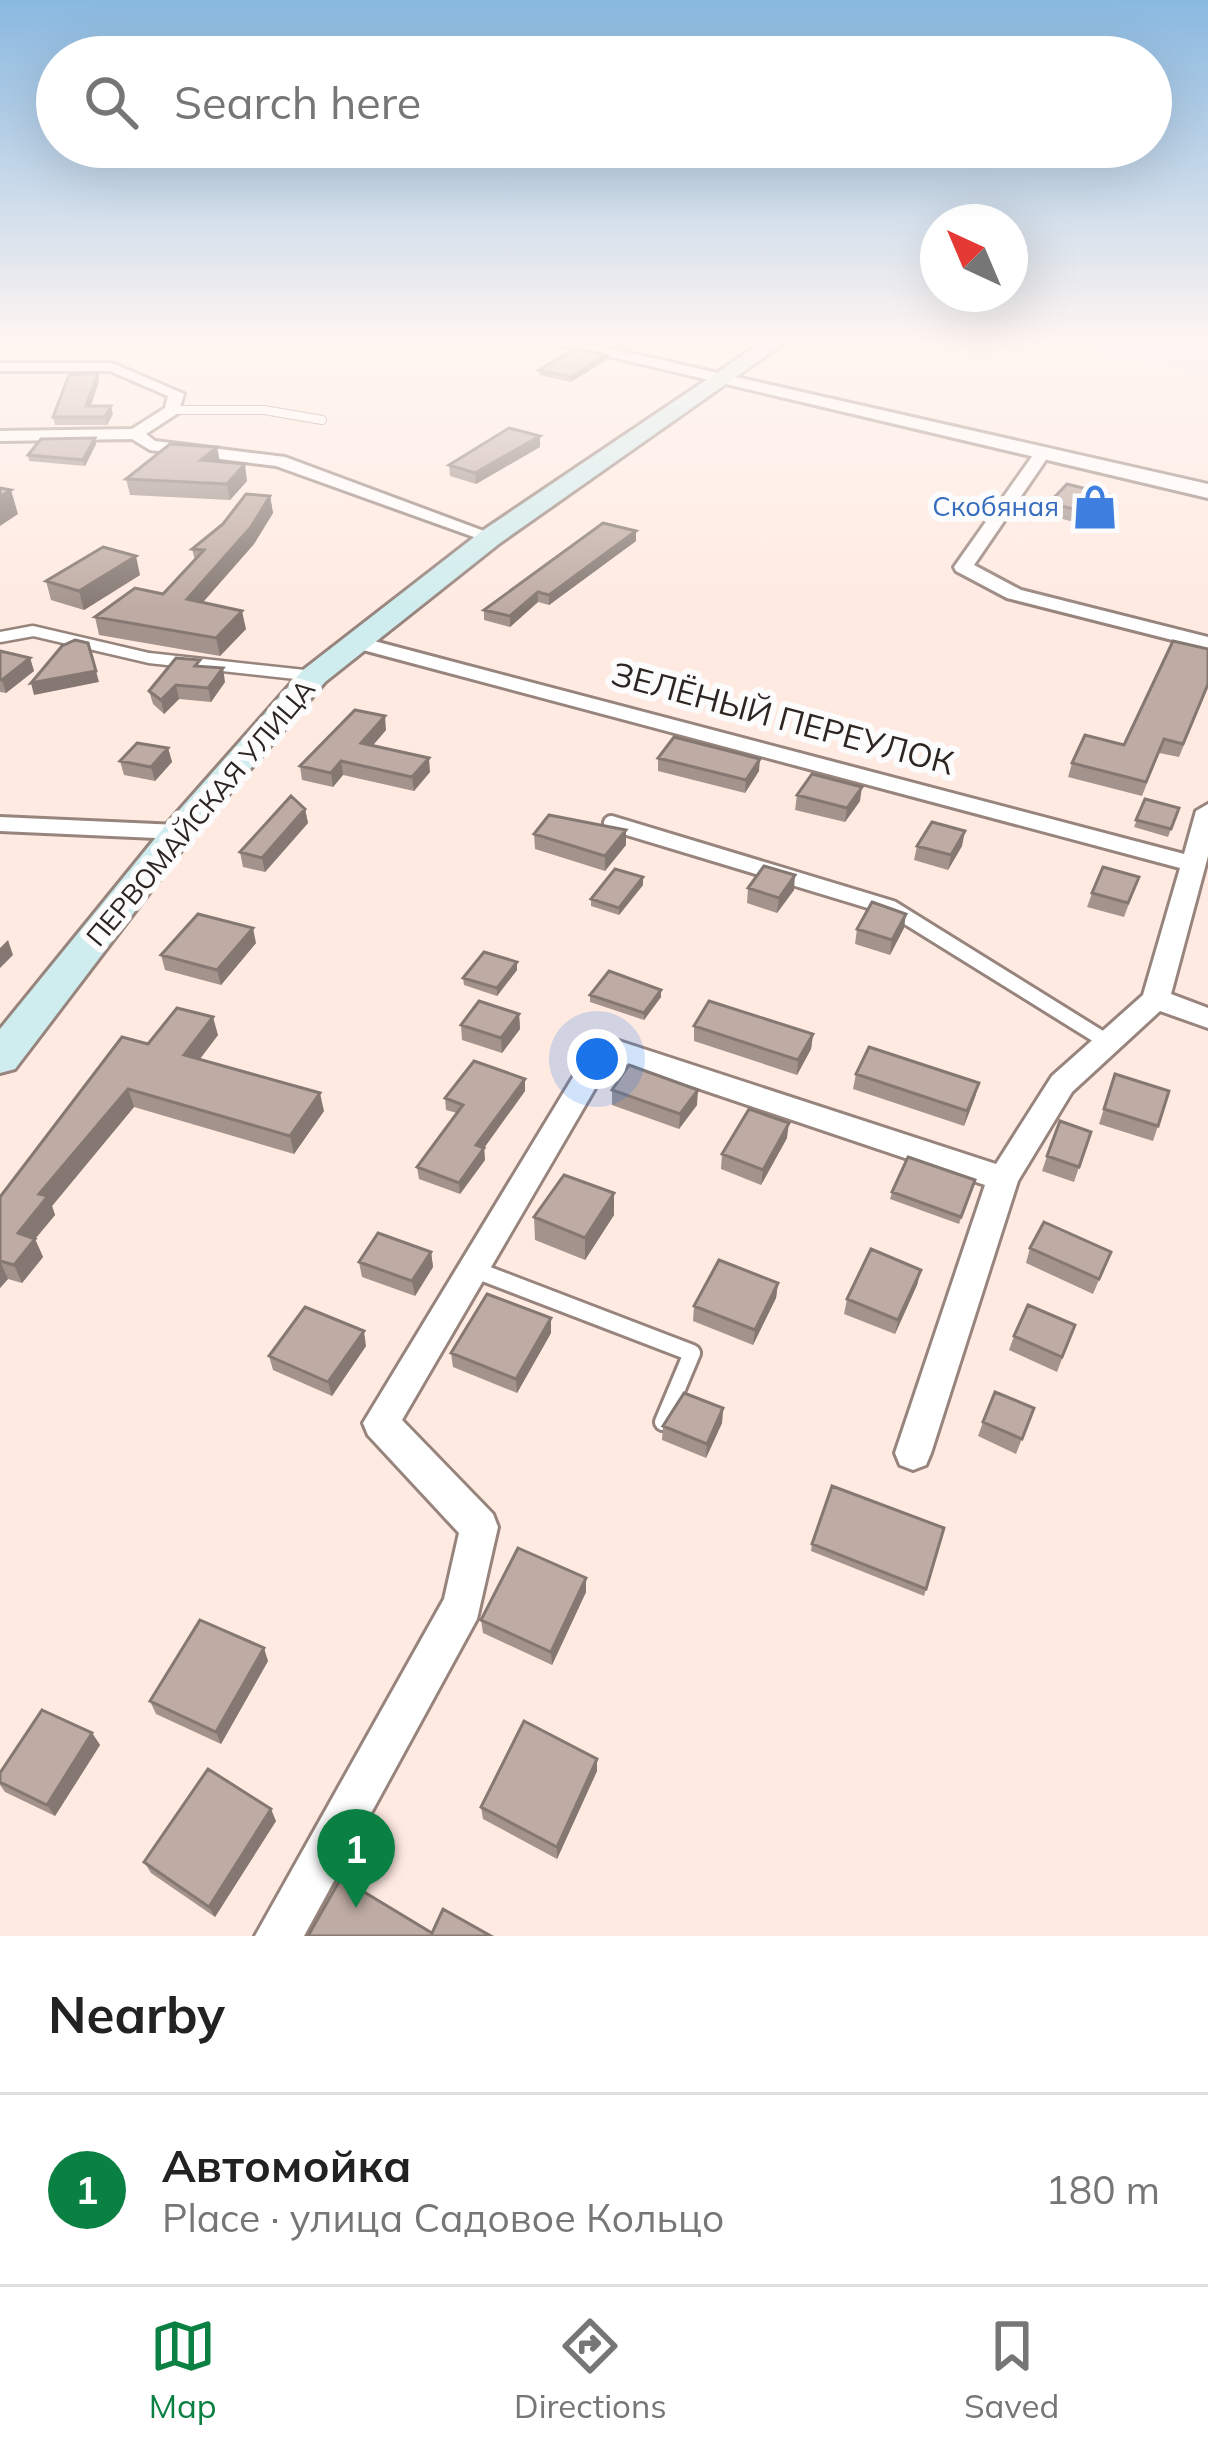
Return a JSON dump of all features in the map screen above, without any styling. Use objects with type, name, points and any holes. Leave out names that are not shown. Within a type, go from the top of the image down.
[{"type":"main road","name":"ПЕРВОМАЙСКАЯ УЛИЦА","points":[[0,1058],[178,832],[314,676],[491,537],[644,431]]},
{"type":"street","points":[[0,436],[140,431]]},
{"type":"street","points":[[956,431],[1208,491]]},
{"type":"street","points":[[136,434],[150,445],[279,461],[491,537]]},
{"type":"street","points":[[1044,452],[963,567],[1014,595],[1208,643]]},
{"type":"street","name":"ЗЕЛЁНЫЙ ПЕРЕУЛОК","points":[[355,642],[1192,864]]},
{"type":"street","points":[[914,1453],[1003,1179],[1062,1084],[1156,999],[1208,811]]},
{"type":"street","points":[[0,824],[178,832]]},
{"type":"street","points":[[1156,999],[1208,1018]]},
{"type":"street","points":[[278,1936],[463,1605],[479,1527],[381,1423],[595,1066],[616,1051],[1003,1179]]},
{"type":"lane","points":[[0,638],[33,631],[148,658],[314,676]]},
{"type":"lane","points":[[611,823],[892,908],[1106,1041]]},
{"type":"lane","points":[[473,1269],[692,1353],[663,1422]]},
{"type":"building","points":[[504,431],[540,436],[475,473],[449,465]]},
{"type":"building","points":[[95,438],[83,460],[28,455],[41,439]]},
{"type":"building","points":[[170,444],[217,447],[201,460],[245,464],[227,484],[126,479]]},
{"type":"building","points":[[1067,484],[1115,496],[1098,515],[1049,503]]},
{"type":"building","points":[[246,494],[270,496],[251,527],[187,599],[242,611],[216,638],[95,617],[135,588],[163,594],[204,550],[192,549],[223,524]]},
{"type":"building","points":[[603,523],[636,531],[549,595],[538,592],[510,616],[484,610]]},
{"type":"building","points":[[103,547],[136,556],[79,591],[46,581]]},
{"type":"building","points":[[75,640],[88,643],[96,671],[31,683],[62,646]]},
{"type":"building","points":[[1173,641],[1208,649],[1208,684],[1183,744],[1164,739],[1146,782],[1072,763],[1085,735],[1124,745]]},
{"type":"building","points":[[0,651],[30,658],[2,680]]},
{"type":"building","points":[[176,658],[200,660],[195,666],[223,668],[208,688],[176,685],[161,700],[149,691]]},
{"type":"building","points":[[355,710],[385,716],[361,743],[429,758],[412,777],[341,761],[331,773],[300,766]]},
{"type":"building","points":[[674,737],[760,759],[746,780],[658,758]]},
{"type":"building","points":[[137,743],[168,748],[151,767],[120,761]]},
{"type":"building","points":[[812,774],[862,787],[847,808],[797,795]]},
{"type":"building","points":[[291,796],[305,809],[262,858],[240,852]]},
{"type":"building","points":[[1145,799],[1179,808],[1171,829],[1136,820]]},
{"type":"building","points":[[549,815],[626,830],[605,856],[534,834]]},
{"type":"building","points":[[932,822],[965,831],[951,855],[917,846]]},
{"type":"building","points":[[764,866],[795,875],[779,898],[748,888]]},
{"type":"building","points":[[1103,867],[1139,877],[1128,903],[1092,893]]},
{"type":"building","points":[[615,869],[643,877],[619,908],[591,899]]},
{"type":"building","points":[[872,902],[906,914],[892,940],[857,929]]},
{"type":"building","points":[[198,914],[253,928],[217,970],[161,955]]},
{"type":"building","points":[[484,952],[517,962],[497,988],[463,978]]},
{"type":"building","points":[[609,971],[661,990],[644,1013],[590,995]]},
{"type":"building","points":[[479,1001],[519,1014],[501,1038],[461,1025]]},
{"type":"building","points":[[709,1001],[813,1034],[798,1060],[694,1026]]},
{"type":"building","points":[[177,1008],[213,1017],[184,1055],[320,1093],[290,1136],[128,1089],[39,1194],[48,1196],[18,1233],[35,1239],[14,1265],[0,1261],[0,1197],[122,1037],[148,1044]]},
{"type":"building","points":[[869,1047],[979,1083],[967,1111],[856,1074]]},
{"type":"building","points":[[474,1061],[525,1079],[476,1145],[484,1148],[459,1183],[417,1167],[463,1105],[445,1098]]},
{"type":"building","points":[[629,1065],[698,1090],[680,1114],[612,1090]]},
{"type":"building","points":[[1115,1074],[1169,1091],[1158,1126],[1104,1109]]},
{"type":"building","points":[[749,1109],[789,1123],[763,1170],[722,1154]]},
{"type":"building","points":[[1060,1121],[1091,1132],[1079,1167],[1047,1156]]},
{"type":"building","points":[[908,1157],[975,1180],[961,1217],[892,1192]]},
{"type":"building","points":[[564,1175],[614,1193],[585,1238],[534,1217]]},
{"type":"building","points":[[1044,1222],[1111,1252],[1099,1279],[1030,1248]]},
{"type":"building","points":[[378,1233],[431,1252],[412,1281],[359,1262]]},
{"type":"building","points":[[871,1249],[921,1270],[898,1320],[847,1299]]},
{"type":"building","points":[[719,1260],[778,1283],[755,1330],[694,1306]]},
{"type":"building","points":[[487,1294],[551,1318],[516,1379],[451,1353]]},
{"type":"building","points":[[1028,1305],[1075,1325],[1062,1357],[1014,1336]]},
{"type":"building","points":[[305,1307],[364,1331],[328,1382],[269,1356]]},
{"type":"building","points":[[995,1392],[1034,1408],[1022,1439],[983,1422]]},
{"type":"building","points":[[684,1393],[723,1408],[707,1444],[663,1426]]},
{"type":"building","points":[[832,1486],[944,1528],[926,1589],[812,1544]]},
{"type":"building","points":[[518,1548],[586,1578],[551,1652],[481,1620]]},
{"type":"building","points":[[200,1620],[264,1648],[216,1732],[150,1701]]},
{"type":"building","points":[[42,1710],[92,1733],[47,1805],[0,1782],[0,1773]]},
{"type":"building","points":[[524,1721],[597,1759],[557,1847],[481,1807]]},
{"type":"building","points":[[208,1769],[271,1809],[209,1907],[144,1862]]},
{"type":"building","points":[[341,1878],[432,1933],[443,1909],[491,1936],[308,1936]]},
{"type":"place","name":"Скобяная","points":[[1095,507]]},
{"type":"place","name":"Автомойка","points":[[356,1908]]}]
